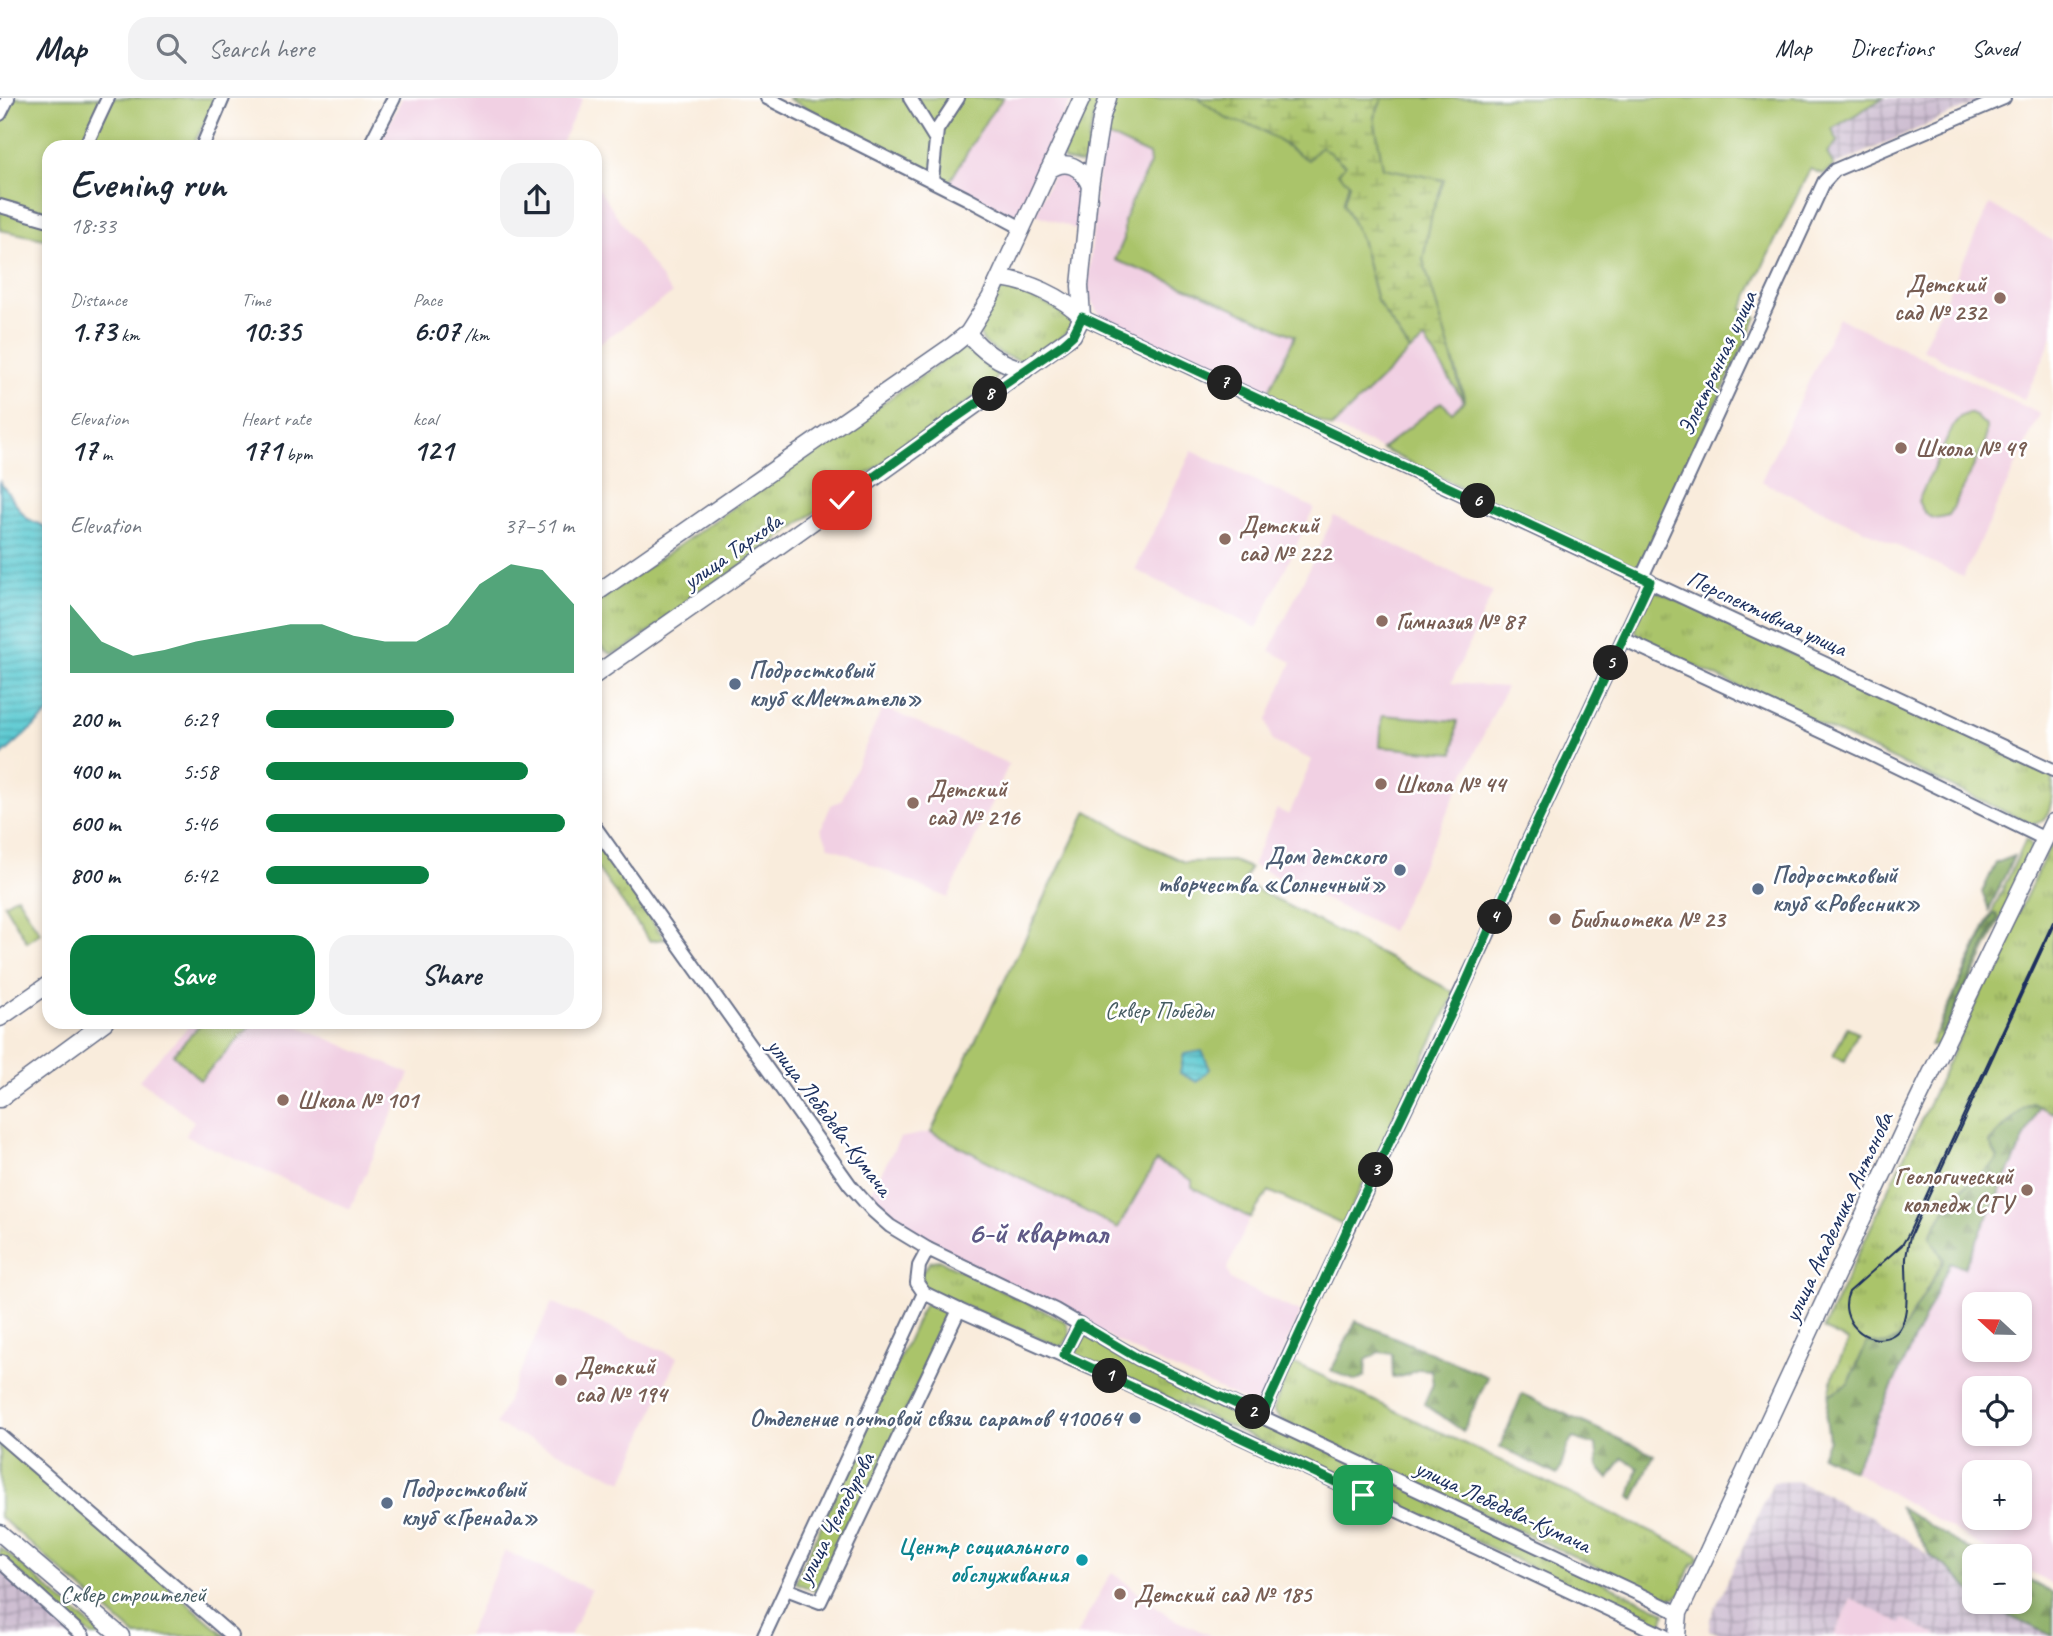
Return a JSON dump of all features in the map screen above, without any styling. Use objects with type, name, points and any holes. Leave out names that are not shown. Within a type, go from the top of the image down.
[{"type":"main road","name":"улица Тархова","points":[[602,589],[746,491],[968,333],[990,299],[1082,98]]},
{"type":"main road","points":[[1082,317],[1080,286],[1090,186],[1101,119],[1108,98]]},
{"type":"main road","points":[[1048,171],[1058,165],[1071,166],[1082,172],[1090,186]]},
{"type":"main road","points":[[1000,278],[1018,280],[1071,305],[1082,317]]},
{"type":"main road","name":"улица Тархова","points":[[602,664],[772,551],[1063,344],[1073,335],[1082,317]]},
{"type":"main road","points":[[968,333],[976,343],[1003,363],[1024,370]]},
{"type":"main road","name":"улица Академика Антонова","points":[[1677,1636],[1679,1613],[1905,1127],[2053,822]]},
{"type":"main road","points":[[0,1018],[42,989]]},
{"type":"main road","points":[[0,1099],[95,1029]]},
{"type":"main road","points":[[0,1533],[121,1636]]},
{"type":"street","points":[[0,114],[8,98]]},
{"type":"street","points":[[88,140],[108,98]]},
{"type":"street","points":[[205,140],[223,98]]},
{"type":"street","points":[[373,140],[394,98]]},
{"type":"street","points":[[767,98],[1022,228]]},
{"type":"street","points":[[910,98],[936,140]]},
{"type":"street","points":[[932,180],[937,130],[958,98]]},
{"type":"street","name":"Электронная улица","points":[[1262,1416],[1346,1232],[1469,976],[1526,846],[1623,639],[1646,579],[1824,183],[1835,170],[2004,98]]},
{"type":"street","points":[[0,206],[42,218]]},
{"type":"street","name":"Перспективная улица","points":[[1082,317],[2053,770]]},
{"type":"street","points":[[1623,639],[2045,839]]},
{"type":"street","name":"улица Лебедева-Кумача","points":[[602,837],[850,1185],[890,1226],[928,1250],[1080,1324],[1139,1359],[1679,1613]]},
{"type":"street","name":"улица Чемодурова","points":[[764,1636],[924,1293],[917,1283],[919,1266],[928,1250]]},
{"type":"street","name":"улица Лебедева-Кумача","points":[[924,1293],[1064,1355],[1665,1636]]},
{"type":"street","name":"улица Чемодурова","points":[[786,1589],[820,1602],[959,1310]]},
{"type":"street","points":[[1064,1355],[1080,1324]]},
{"type":"street","points":[[0,1435],[232,1636]]},
{"type":"street","points":[[0,1561],[83,1636]]},
{"type":"shaded area","points":[[402,98],[583,98],[562,140],[381,140]]},
{"type":"shaded area","points":[[1003,98],[1072,98],[1021,210],[1014,215],[949,183]]},
{"type":"shaded area","points":[[1883,98],[1987,98],[1834,166],[1827,153],[1838,141],[1832,129]]},
{"type":"shaded area","points":[[1104,138],[1115,139],[1149,154],[1150,164],[1131,202],[1124,222],[1124,239],[1115,260],[1200,293],[1296,336],[1266,397],[1102,316],[1096,310],[1088,285],[1098,173]]},
{"type":"shaded area","points":[[1058,169],[1081,174],[1083,179],[1076,229],[1036,214],[1054,171]]},
{"type":"shaded area","points":[[602,194],[672,294],[602,341]]},
{"type":"shaded area","name":"Детский сад № 232","points":[[1990,204],[2053,241],[2053,333],[2024,399],[1922,349]]},
{"type":"shaded area","name":"Школа № 49","points":[[1839,318],[2040,414],[1963,577],[1761,481]]},
{"type":"shaded area","points":[[1425,339],[1464,402],[1452,413],[1441,402],[1382,449],[1332,427]]},
{"type":"shaded area","name":"Детский сад № 222","points":[[1192,451],[1314,508],[1257,628],[1135,570]]},
{"type":"shaded area","points":[[1334,516],[1493,592],[1451,683],[1506,687],[1391,931],[1252,865],[1277,809],[1289,815],[1312,760],[1272,741],[1267,720],[1292,662],[1270,651]]},
{"type":"shaded area","name":"Детский сад № 216","points":[[883,707],[1009,764],[948,898],[829,846],[821,829],[831,805],[841,801]]},
{"type":"shaded area","name":"Школа № 101","points":[[186,1029],[305,1029],[410,1074],[350,1209],[185,1136],[194,1121],[139,1080]]},
{"type":"shaded area","points":[[2039,1107],[2053,1113],[2053,1585],[2032,1574],[2032,1544],[1978,1544],[1853,1471],[1950,1262],[1964,1268]]},
{"type":"shaded area","points":[[931,1132],[975,1154],[1156,1161],[1193,1180],[1193,1187],[1250,1218],[1227,1269],[1231,1280],[1301,1313],[1257,1404],[1147,1357],[911,1233],[885,1215],[868,1197],[900,1138]]},
{"type":"shaded area","points":[[552,1302],[677,1357],[623,1481],[496,1425]]},
{"type":"shaded area","points":[[1796,1481],[1827,1494],[1847,1508],[1872,1516],[1948,1568],[1962,1582],[1962,1614],[2004,1614],[2053,1636],[1938,1636],[1903,1619],[1901,1623],[1851,1599],[1834,1636],[1723,1636],[1710,1630],[1710,1619],[1773,1482]]},
{"type":"shaded area","points":[[505,1551],[591,1590],[570,1636],[467,1636]]},
{"type":"shaded area","points":[[0,1569],[78,1636],[0,1636]]},
{"type":"shaded area","name":"Детский сад № 185","points":[[1112,1572],[1170,1617],[1211,1636],[1076,1636]]},
{"type":"shaded area","points":[[1851,1599],[1900,1622],[1903,1619],[1938,1636],[1834,1636]]},
{"type":"green space","points":[[0,98],[217,98],[196,140],[42,140],[42,239],[0,230]]},
{"type":"green space","points":[[787,98],[1003,98],[987,119],[949,183]]},
{"type":"green space","points":[[1088,98],[1099,98],[1087,157],[1082,164],[1064,160],[1062,154]]},
{"type":"green space","points":[[1114,98],[1198,98],[1227,119],[1257,127],[1308,160],[1321,146],[1345,165],[1338,173],[1349,183],[1343,204],[1361,239],[1377,301],[1410,351],[1332,427],[1266,397],[1295,336],[1200,293],[1115,260],[1124,239],[1124,222],[1131,202],[1150,164],[1149,155],[1115,139],[1104,138]]},
{"type":"green space","points":[[1198,98],[1383,98],[1374,117],[1445,179],[1432,213],[1439,312],[1464,402],[1425,340],[1410,351],[1377,301],[1361,239],[1343,204],[1349,184],[1338,173],[1344,165],[1308,160],[1257,127],[1227,119]]},
{"type":"green space","points":[[1383,98],[1883,98],[1832,129],[1838,141],[1827,153],[1834,166],[1823,174],[1810,169],[1742,309],[1757,317],[1637,568],[1629,568],[1382,449],[1441,402],[1452,412],[1465,400],[1423,260],[1432,213],[1444,180],[1383,168],[1374,117]]},
{"type":"green space","points":[[1011,289],[1069,315],[1073,324],[1031,359],[1019,360],[1002,354],[988,346],[980,335],[996,295]]},
{"type":"green space","points":[[959,350],[977,353],[996,368],[998,373],[994,383],[624,650],[611,654],[602,648],[602,599]]},
{"type":"green space","points":[[1968,413],[1976,416],[1986,426],[1985,443],[1949,516],[1930,517],[1918,501],[1954,424]]},
{"type":"green space","points":[[1655,590],[2053,775],[2048,813],[2038,823],[2031,824],[1648,644],[1640,638],[1635,626],[1638,613],[1650,591]]},
{"type":"green space","points":[[1382,715],[1457,721],[1454,753],[1380,747]]},
{"type":"green space","name":"Сквер Победы","points":[[1087,811],[1184,862],[1233,861],[1250,868],[1244,880],[1248,885],[1452,991],[1454,995],[1343,1225],[1269,1191],[1250,1218],[1192,1187],[1192,1180],[1156,1161],[1118,1228],[931,1132]]},
{"type":"green space","points":[[2026,839],[2031,851],[2015,881],[2016,887],[1940,1044],[1930,1046]]},
{"type":"green space","points":[[2053,839],[2053,1113],[2032,1103],[2024,1107],[1990,1141],[1998,1158],[1988,1170],[1956,1194],[1939,1220],[1930,1237],[1944,1260],[1898,1339],[1885,1345],[1867,1343],[1849,1383],[1829,1395],[1834,1372],[1849,1341],[1823,1329]]},
{"type":"green space","points":[[602,851],[665,939],[650,941],[602,875]]},
{"type":"green space","points":[[2014,856],[1989,910],[1982,892],[1996,863]]},
{"type":"green space","points":[[17,896],[40,933],[27,942],[4,904]]},
{"type":"green space","points":[[1993,914],[1998,918],[1944,1031],[1940,1034],[1941,1024]]},
{"type":"green space","points":[[1847,1027],[1858,1032],[1845,1061],[1833,1056]]},
{"type":"green space","points":[[196,1029],[247,1029],[200,1080],[173,1054]]},
{"type":"green space","points":[[2032,1103],[2039,1107],[1964,1268],[1950,1262],[1853,1471],[1821,1455],[1829,1440],[1826,1418],[1829,1395],[1849,1383],[1867,1342],[1885,1345],[1898,1339],[1944,1260],[1930,1237],[1948,1204],[1998,1158],[1989,1142],[2024,1107]]},
{"type":"green space","points":[[939,1260],[1063,1320],[1067,1323],[1070,1335],[1063,1346],[1059,1347],[926,1289],[922,1284],[921,1272],[931,1261]]},
{"type":"green space","points":[[925,1303],[950,1315],[821,1594],[795,1582]]},
{"type":"green space","points":[[1356,1321],[1488,1377],[1463,1431],[1424,1404],[1433,1384],[1431,1370],[1419,1369],[1393,1378],[1392,1354],[1379,1352],[1366,1360],[1365,1376],[1356,1381],[1331,1371]]},
{"type":"green space","points":[[1084,1335],[1663,1611],[1663,1622],[1658,1626],[1076,1355],[1076,1344]]},
{"type":"green space","points":[[1294,1365],[1299,1365],[1695,1553],[1699,1557],[1696,1563],[1693,1563],[1683,1584],[1685,1588],[1672,1598],[1656,1596],[1282,1421],[1274,1412],[1274,1407],[1288,1371]]},
{"type":"green space","points":[[1522,1394],[1654,1455],[1634,1500],[1630,1497],[1638,1468],[1622,1458],[1609,1479],[1598,1467],[1596,1445],[1573,1438],[1557,1475],[1500,1447]]},
{"type":"green space","name":"Cквер cтроителей","points":[[0,1442],[226,1636],[136,1636],[0,1517]]},
{"type":"green space","points":[[1899,1506],[1962,1545],[1962,1582],[1932,1557]]},
{"type":"green space","points":[[0,1547],[103,1636],[92,1636],[0,1556]]},
{"type":"green space","points":[[2032,1582],[2053,1593],[2053,1636],[2004,1614],[2032,1614]]},
{"type":"water","points":[[0,482],[26,518],[42,526],[42,719],[0,757]]},
{"type":"water","points":[[1202,1051],[1210,1069],[1197,1082],[1180,1073],[1184,1054]]},
{"type":"tram line","points":[[2053,922],[1908,1235],[1902,1245],[1849,1292],[1847,1312],[1851,1322],[1865,1335],[1874,1338],[1893,1335],[1903,1321],[1907,1300],[1906,1258],[1910,1237],[2053,926]]},
{"type":"place","name":"Детский сад № 232","points":[[2000,298]]},
{"type":"place","name":"Школа № 49","points":[[1901,448]]},
{"type":"place","name":"Детский сад № 222","points":[[1225,539]]},
{"type":"place","name":"Гимназия № 87","points":[[1382,621]]},
{"type":"place","name":"Подростковый клуб «Мечтатель»","points":[[735,684]]},
{"type":"place","name":"Школа № 44","points":[[1381,784]]},
{"type":"place","name":"Детский сад № 216","points":[[913,803]]},
{"type":"place","name":"Дом детского творчества «Солнечный»","points":[[1400,870]]},
{"type":"place","name":"Подростковый клуб «Ровесник»","points":[[1758,889]]},
{"type":"place","name":"Библиотека № 23","points":[[1555,919]]},
{"type":"place","name":"Школа № 101","points":[[283,1100]]},
{"type":"place","name":"Геологический колледж СГУ","points":[[2027,1190]]},
{"type":"place","name":"Детский сад № 194","points":[[561,1380]]},
{"type":"place","name":"Отделение почтовой связи саратов 410064","points":[[1135,1418]]},
{"type":"place","name":"Подростковый клуб «Гренада»","points":[[387,1503]]},
{"type":"place","name":"Центр социального обслуживания","points":[[1082,1560]]},
{"type":"place","name":"Детский сад № 185","points":[[1120,1594]]},
{"type":"district","name":"6-й квартал","points":[[1038,1232]]},
{"type":"route","points":[[842,500],[1063,344],[1073,335],[1082,317],[1650,581],[1526,846],[1463,989],[1346,1232],[1262,1416],[1139,1359],[1080,1324],[1064,1355],[1363,1495]]}]
